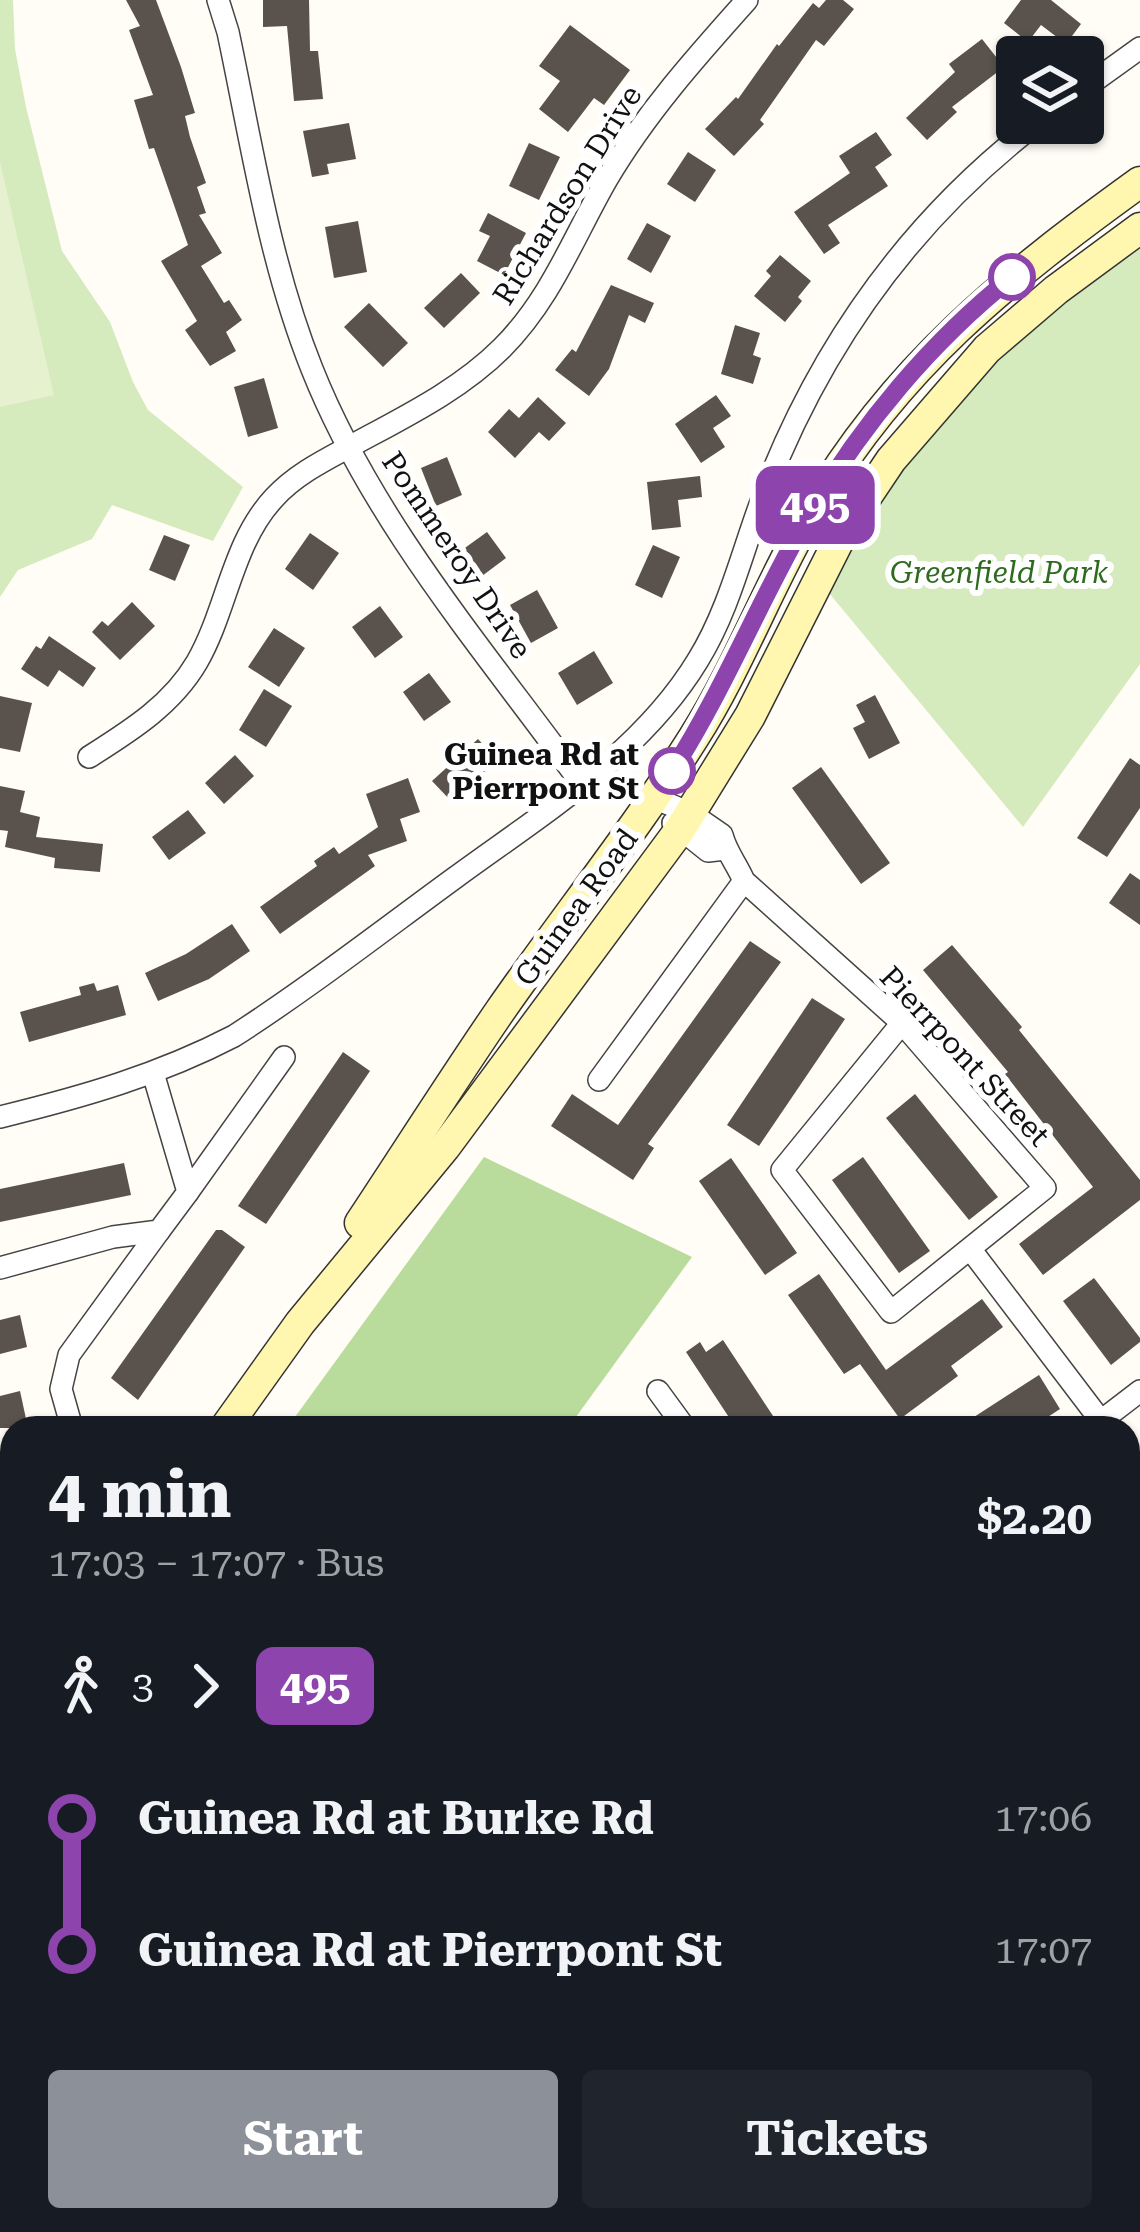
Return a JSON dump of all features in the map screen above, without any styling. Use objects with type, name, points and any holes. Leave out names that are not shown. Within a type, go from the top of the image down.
[{"type":"main road","name":"Guinea Road","points":[[300,1323],[337,1258],[500,1011],[654,798],[717,698],[811,511],[860,437],[925,359],[992,293],[1140,182]]},
{"type":"main road","name":"Guinea Road","points":[[234,1416],[300,1323],[445,1147],[685,822],[750,716],[844,530],[891,460],[987,349],[1140,228]]},
{"type":"street","name":"Pommeroy Drive","points":[[218,0],[288,303],[348,447],[395,529],[581,783]]},
{"type":"street","name":"Richardson Drive","points":[[89,757],[139,725],[186,679],[206,645],[245,542],[289,483],[464,380],[529,319],[557,278],[646,117],[747,0]]},
{"type":"street","points":[[1104,74],[1140,47]]},
{"type":"street","points":[[0,1117],[88,1096],[234,1036],[581,783],[651,724],[699,660],[728,598],[789,433],[857,311],[951,196],[1010,144]]},
{"type":"street","points":[[654,798],[685,822]]},
{"type":"street","name":"Pierrpont Street","points":[[685,822],[708,850],[725,849],[744,881],[902,1023],[1045,1188],[971,1250]]},
{"type":"street","points":[[599,1080],[744,881]]},
{"type":"street","points":[[902,1023],[782,1170],[891,1312],[971,1250],[1090,1416]]},
{"type":"street","points":[[69,1416],[61,1389],[69,1354],[284,1057]]},
{"type":"street","points":[[153,1073],[188,1192]]},
{"type":"street","points":[[0,1268],[113,1237],[159,1231]]},
{"type":"street","points":[[658,1391],[676,1416]]},
{"type":"street","points":[[1107,1416],[1140,1391]]},
{"type":"green space","points":[[0,0],[13,0],[15,49],[26,107],[62,251],[110,322],[148,410],[243,487],[213,541],[112,505],[92,539],[18,570],[0,597]]},
{"type":"green space","points":[[0,162],[54,395],[0,407]]},
{"type":"green space","name":"Greenfield Park","points":[[1140,235],[1140,664],[1023,827],[829,593],[860,529],[964,383]]},
{"type":"green space","points":[[484,1157],[692,1257],[577,1416],[296,1416]]},
{"type":"building","points":[[126,0],[156,0],[195,113],[185,116],[206,183],[197,187],[206,213],[199,215],[222,253],[201,266],[224,303],[229,300],[242,320],[226,332],[236,351],[210,366],[185,330],[197,321],[161,261],[188,245],[134,100],[153,95],[129,30],[140,26]]},
{"type":"building","points":[[263,0],[309,0],[310,51],[318,51],[323,99],[294,101],[287,26],[263,27]]},
{"type":"building","points":[[826,0],[843,0],[854,9],[824,46],[816,40],[760,120],[764,124],[734,156],[705,129],[738,99],[813,3],[819,8]]},
{"type":"building","points":[[1021,0],[1051,0],[1081,24],[1072,36],[1055,36],[1041,25],[1033,36],[1020,36],[1004,23]]},
{"type":"building","points":[[570,25],[630,70],[604,105],[594,98],[568,132],[539,109],[560,81],[539,66]]},
{"type":"building","points":[[982,39],[996,57],[996,73],[952,107],[957,112],[927,140],[906,118],[955,72],[949,64]]},
{"type":"building","points":[[349,123],[356,159],[327,164],[329,174],[312,177],[303,131]]},
{"type":"building","points":[[876,132],[892,155],[875,167],[888,186],[828,225],[840,243],[824,254],[794,212],[850,173],[839,156]]},
{"type":"building","points":[[529,143],[560,157],[539,200],[509,186]]},
{"type":"building","points":[[688,152],[716,170],[695,202],[667,184]]},
{"type":"building","points":[[488,213],[526,233],[504,275],[477,261],[490,236],[479,231]]},
{"type":"building","points":[[358,221],[367,272],[334,278],[325,227]]},
{"type":"building","points":[[647,223],[671,236],[651,273],[627,259]]},
{"type":"building","points":[[780,255],[811,281],[785,322],[754,296],[771,276],[766,271]]},
{"type":"building","points":[[461,273],[480,293],[444,328],[424,308]]},
{"type":"building","points":[[611,285],[654,303],[645,323],[629,315],[609,369],[589,396],[555,370],[572,349],[576,352]]},
{"type":"building","points":[[369,303],[408,343],[383,367],[344,327]]},
{"type":"building","points":[[735,325],[760,333],[753,355],[761,358],[753,384],[721,374]]},
{"type":"building","points":[[264,378],[278,428],[248,437],[234,387]]},
{"type":"building","points":[[716,395],[731,416],[713,428],[725,447],[701,463],[675,424]]},
{"type":"building","points":[[538,397],[566,423],[549,441],[539,432],[515,458],[488,432],[509,409],[519,418]]},
{"type":"building","points":[[447,457],[462,495],[436,506],[421,468]]},
{"type":"building","points":[[700,476],[702,497],[678,500],[681,527],[652,530],[647,482]]},
{"type":"building","points":[[487,532],[506,558],[482,576],[462,550]]},
{"type":"building","points":[[310,533],[339,553],[313,590],[285,569]]},
{"type":"building","points":[[164,535],[190,545],[175,581],[149,570]]},
{"type":"building","points":[[653,545],[680,557],[662,598],[635,585]]},
{"type":"building","points":[[537,590],[558,628],[531,643],[510,605]]},
{"type":"building","points":[[132,602],[155,626],[120,660],[92,632],[102,621],[108,626]]},
{"type":"building","points":[[380,606],[403,637],[375,658],[352,627]]},
{"type":"building","points":[[274,628],[305,648],[279,687],[248,667]]},
{"type":"building","points":[[49,636],[96,668],[83,687],[59,670],[48,687],[21,669]]},
{"type":"building","points":[[594,651],[613,683],[577,705],[558,673]]},
{"type":"building","points":[[429,673],[451,702],[424,721],[403,692]]},
{"type":"building","points":[[264,689],[292,706],[266,747],[239,730]]},
{"type":"building","points":[[875,695],[900,743],[869,759],[853,728],[865,722],[856,705]]},
{"type":"building","points":[[0,696],[32,703],[20,752],[0,748]]},
{"type":"building","points":[[478,739],[497,760],[452,802],[432,781]]},
{"type":"building","points":[[235,755],[254,776],[224,804],[205,783]]},
{"type":"building","points":[[1130,758],[1140,765],[1140,808],[1107,857],[1077,838]]},
{"type":"building","points":[[821,767],[890,863],[861,884],[792,788]]},
{"type":"building","points":[[408,778],[420,812],[400,819],[407,841],[368,855],[375,866],[280,934],[260,907],[317,866],[314,861],[334,847],[339,854],[378,827],[366,794]]},
{"type":"building","points":[[0,786],[25,791],[20,812],[40,817],[36,837],[103,844],[100,872],[54,868],[55,858],[5,847],[8,831],[0,830]]},
{"type":"building","points":[[188,810],[206,833],[169,860],[152,837]]},
{"type":"building","points":[[1130,873],[1140,880],[1140,925],[1109,903]]},
{"type":"building","points":[[232,924],[250,951],[209,979],[158,1001],[145,973]]},
{"type":"building","points":[[750,941],[781,962],[648,1144],[654,1148],[633,1180],[551,1126],[572,1094],[618,1125]]},
{"type":"building","points":[[952,945],[1140,1180],[1140,1200],[1043,1275],[1019,1244],[1093,1187],[1005,1074],[1008,1072],[923,970]]},
{"type":"building","points":[[94,983],[97,991],[118,985],[126,1015],[29,1042],[20,1012],[81,995],[79,987]]},
{"type":"building","points":[[812,998],[845,1019],[759,1146],[727,1125]]},
{"type":"building","points":[[343,1052],[370,1071],[266,1224],[238,1206]]},
{"type":"building","points":[[915,1094],[998,1197],[969,1220],[886,1118]]},
{"type":"building","points":[[863,1157],[930,1251],[899,1273],[832,1180]]},
{"type":"building","points":[[731,1158],[797,1253],[765,1275],[699,1181]]},
{"type":"building","points":[[124,1163],[131,1195],[0,1222],[0,1189]]},
{"type":"building","points":[[216,1230],[245,1247],[138,1400],[111,1378]]},
{"type":"building","points":[[819,1274],[886,1370],[982,1299],[1003,1327],[951,1366],[958,1376],[898,1416],[860,1364],[844,1374],[788,1295]]},
{"type":"building","points":[[1094,1278],[1140,1338],[1111,1365],[1063,1301]]},
{"type":"building","points":[[20,1315],[27,1347],[0,1354],[0,1320]]},
{"type":"building","points":[[723,1340],[773,1416],[728,1416],[686,1352],[700,1342],[706,1352]]},
{"type":"building","points":[[1039,1375],[1060,1409],[1049,1416],[976,1416]]},
{"type":"building","points":[[20,1391],[25,1416],[0,1416],[0,1396]]},
{"type":"bus line","name":"495","points":[[672,771],[717,698],[811,511],[860,437],[960,322],[1012,277]]},
{"type":"place","name":"Guinea Rd at Pierrpont St","points":[[672,771]]}]
